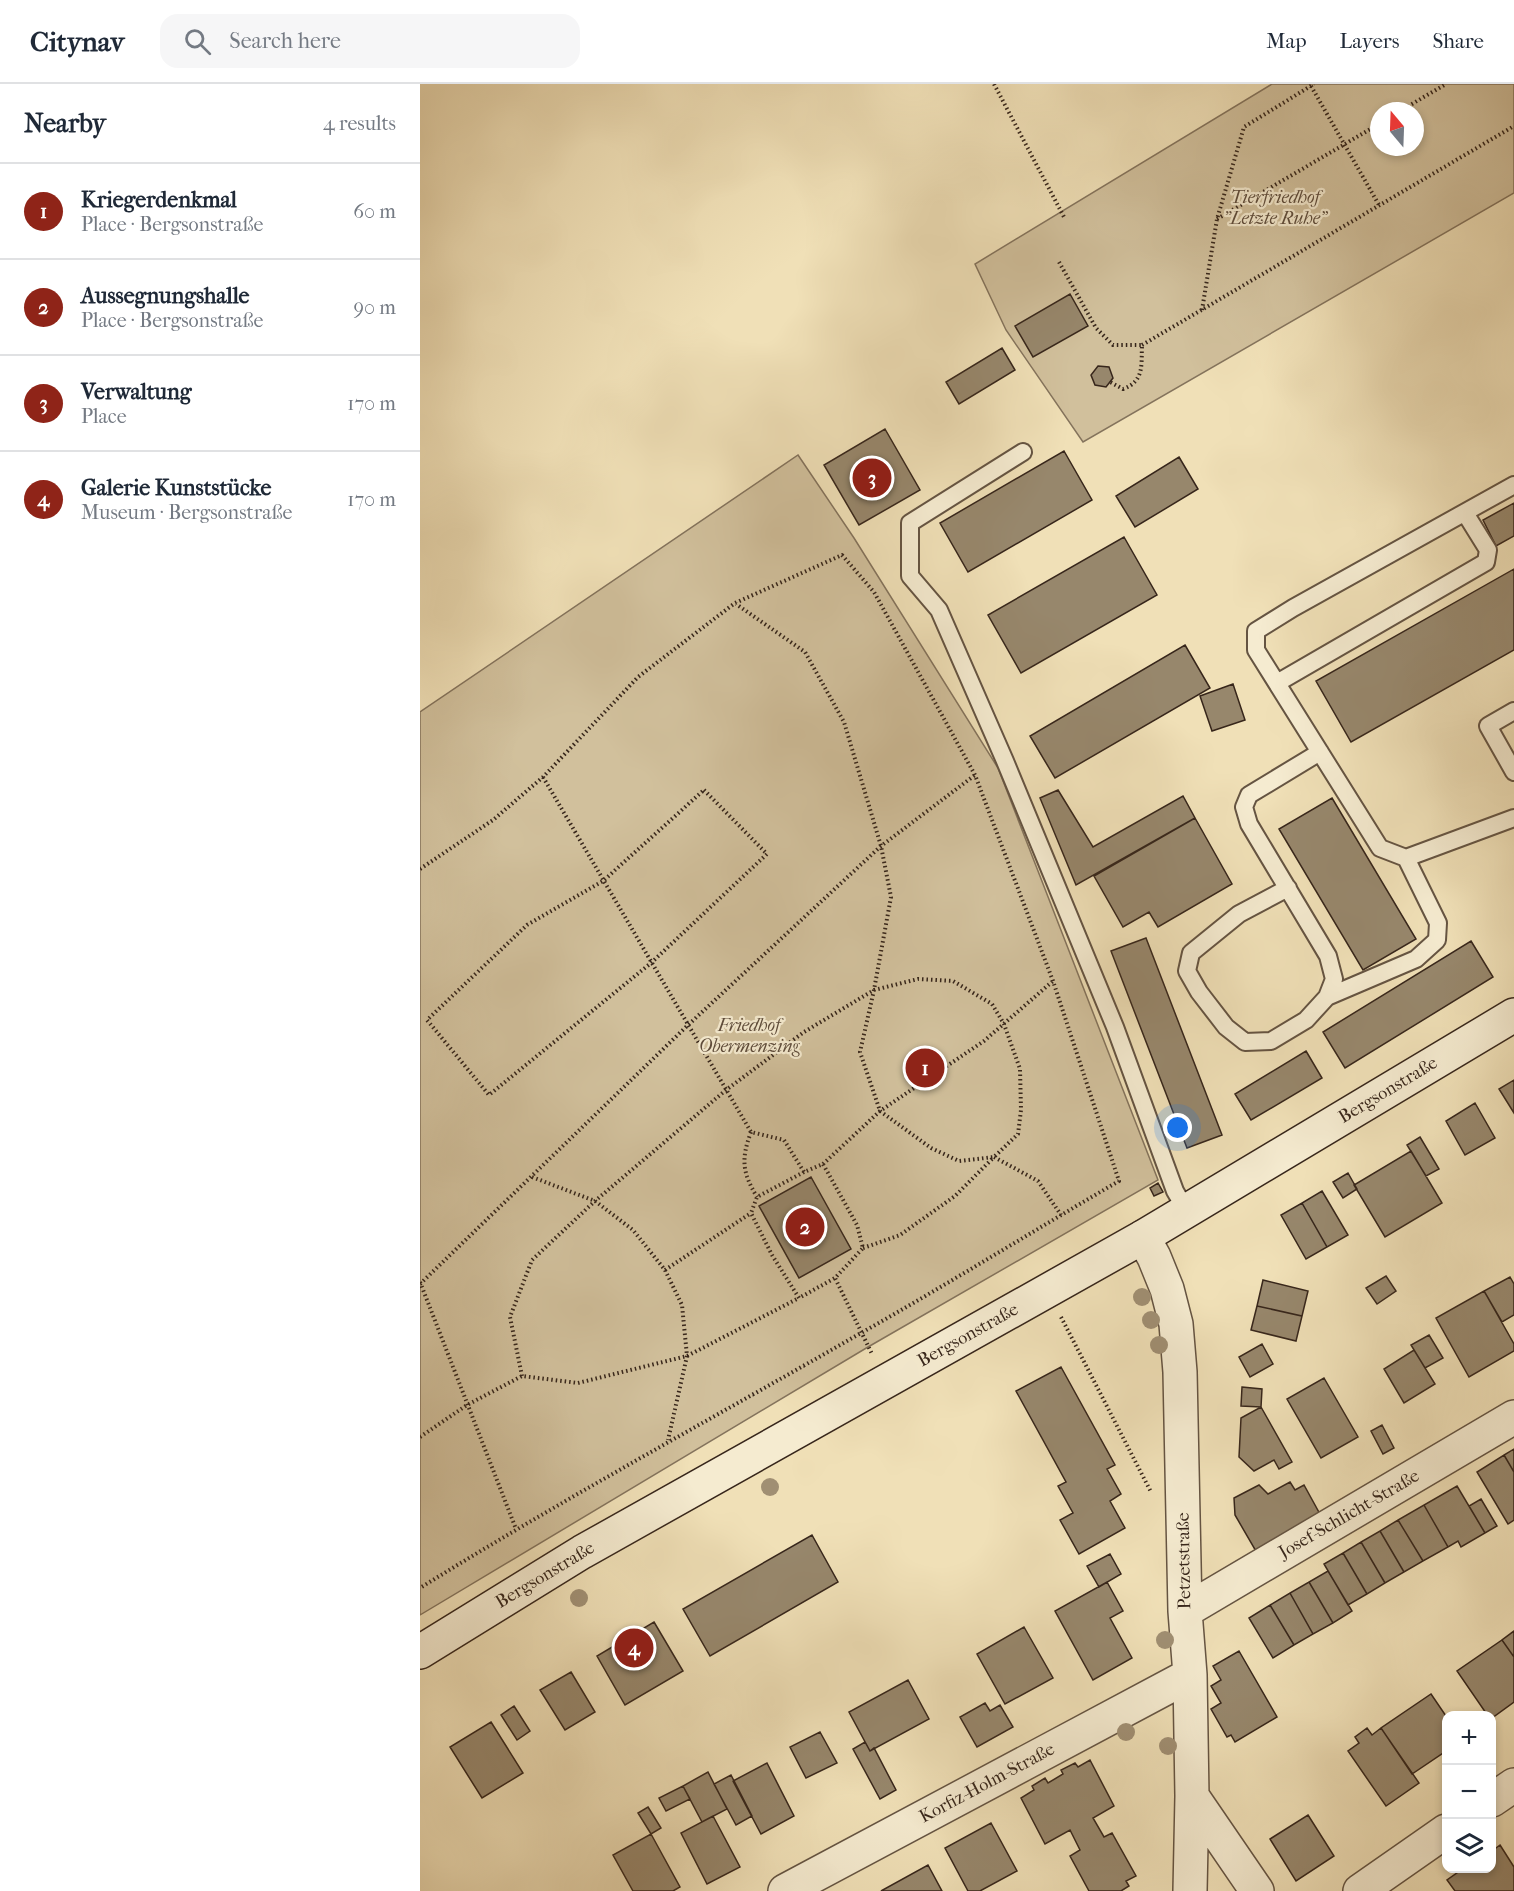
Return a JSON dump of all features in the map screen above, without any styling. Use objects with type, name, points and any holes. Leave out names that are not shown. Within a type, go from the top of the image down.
[{"type":"street","name":"Bergsonstraße","points":[[420,1652],[582,1552],[1143,1237],[1514,1015]]},
{"type":"street","name":"Petzetstraße","points":[[1143,1237],[1167,1289],[1176,1324],[1181,1400],[1185,1611],[1190,1675],[1192,1796],[1190,1891]]},
{"type":"street","name":"Josef-Schlicht-Straße","points":[[1185,1611],[1514,1417]]},
{"type":"street","name":"Korfiz-Holm-Straße","points":[[785,1891],[1190,1675]]},
{"type":"street","points":[[1496,1797],[1514,1785]]},
{"type":"street","points":[[1192,1796],[1257,1891]]},
{"type":"street","points":[[1360,1891],[1442,1834]]},
{"type":"lane","points":[[1023,452],[910,523],[910,576],[939,610],[1000,750],[1115,1027],[1175,1191],[1186,1210]]},
{"type":"lane","points":[[1514,485],[1256,631],[1256,650],[1380,848],[1406,858],[1514,818]]},
{"type":"lane","points":[[1277,683],[1486,562],[1488,550],[1464,513]]},
{"type":"lane","points":[[1514,711],[1488,726],[1514,772]]},
{"type":"lane","points":[[1288,888],[1239,915],[1191,953],[1187,971],[1199,992],[1226,1028],[1245,1042],[1271,1041],[1306,1020],[1327,997],[1334,979],[1328,956],[1288,888],[1249,824],[1244,807],[1249,795],[1320,752]]},
{"type":"lane","points":[[1327,997],[1416,959],[1437,940],[1438,923],[1406,858]]},
{"type":"path","points":[[994,84],[1064,217]]},
{"type":"path","points":[[1415,102],[1446,84]]},
{"type":"path","points":[[1202,310],[1217,219],[1244,127],[1313,85],[1379,206]]},
{"type":"path","points":[[1059,262],[1096,328],[1113,345],[1143,345],[1514,126]]},
{"type":"path","points":[[1217,219],[1370,128]]},
{"type":"path","points":[[1110,382],[1123,389],[1133,386],[1141,372],[1143,345]]},
{"type":"path","points":[[420,869],[493,820],[543,777],[638,677],[735,603],[842,555],[874,592],[975,775],[1053,981],[1119,1181],[862,1333],[667,1441],[420,1588]]},
{"type":"path","points":[[735,603],[805,652],[844,722],[881,846],[891,897],[860,1052],[880,1110],[931,1148],[959,1161],[994,1157],[1038,1181],[1061,1215]]},
{"type":"path","points":[[516,1529],[420,1283],[687,1026],[881,846],[975,775]]},
{"type":"path","points":[[543,777],[751,1132],[784,1140],[804,1172]]},
{"type":"path","points":[[704,790],[767,854],[651,963],[489,1095],[427,1020],[528,925],[603,881],[704,790]]},
{"type":"path","points":[[420,1437],[467,1405],[522,1376],[578,1383],[687,1356],[836,1278],[863,1248],[900,1235],[955,1196],[1018,1134],[1021,1110],[1020,1069],[1004,1024],[992,1004],[953,981],[918,979],[874,990],[804,1032],[726,1090],[595,1201],[532,1260],[510,1317],[522,1376]]},
{"type":"path","points":[[665,1270],[751,1213],[757,1197],[823,1164],[880,1110],[984,1041],[1053,981]]},
{"type":"path","points":[[751,1132],[745,1149],[744,1166],[750,1186],[757,1197]]},
{"type":"path","points":[[823,1164],[857,1225],[863,1248]]},
{"type":"path","points":[[531,1177],[595,1201],[633,1230],[665,1270],[682,1305],[687,1356],[667,1441]]},
{"type":"path","points":[[751,1213],[772,1255],[800,1298]]},
{"type":"path","points":[[836,1278],[876,1362]]},
{"type":"path","points":[[1058,1311],[1152,1493]]},
{"type":"green space","name":"Tierfriedhof \"Letzte Ruhe\"","points":[[1272,84],[1514,84],[1514,193],[1083,442],[1006,330],[975,264]]},
{"type":"green space","name":"Friedhof Obermenzing","points":[[798,455],[854,538],[998,768],[1158,1180],[868,1347],[420,1615],[420,712]]},
{"type":"building","points":[[1070,294],[1088,326],[1033,357],[1015,326]]},
{"type":"building","points":[[1002,348],[1015,370],[959,404],[946,382]]},
{"type":"building","points":[[1098,366],[1109,367],[1113,378],[1106,387],[1095,385],[1091,375]]},
{"type":"building","points":[[885,429],[920,490],[859,525],[824,465]]},
{"type":"building","points":[[1064,451],[1092,500],[968,572],[940,523]]},
{"type":"building","points":[[1179,457],[1198,489],[1135,527],[1116,496]]},
{"type":"building","points":[[1514,503],[1514,536],[1496,546],[1483,520]]},
{"type":"building","points":[[1124,537],[1157,595],[1021,673],[988,615]]},
{"type":"building","points":[[1514,569],[1514,650],[1351,742],[1316,681]]},
{"type":"building","points":[[1185,645],[1210,688],[1055,778],[1030,736]]},
{"type":"building","points":[[1233,684],[1245,720],[1212,731],[1200,696]]},
{"type":"building","points":[[1058,790],[1093,847],[1183,796],[1195,818],[1076,885],[1040,798]]},
{"type":"building","points":[[1332,798],[1416,939],[1363,970],[1279,829]]},
{"type":"building","points":[[1195,818],[1232,884],[1158,927],[1149,912],[1123,927],[1094,876]]},
{"type":"building","points":[[1146,938],[1222,1135],[1187,1148],[1111,951]]},
{"type":"building","points":[[1471,941],[1493,977],[1345,1068],[1323,1032]]},
{"type":"building","points":[[1306,1051],[1322,1078],[1251,1120],[1235,1094]]},
{"type":"building","points":[[1514,1080],[1514,1113],[1499,1089]]},
{"type":"building","points":[[1475,1103],[1495,1138],[1465,1155],[1446,1121]]},
{"type":"building","points":[[1420,1137],[1439,1169],[1426,1176],[1407,1145]]},
{"type":"building","points":[[1411,1151],[1442,1203],[1385,1237],[1354,1185]]},
{"type":"building","points":[[1348,1173],[1357,1189],[1343,1198],[1333,1182]]},
{"type":"building","points":[[811,1177],[851,1249],[799,1278],[759,1206]]},
{"type":"building","points":[[1158,1183],[1163,1192],[1154,1196],[1150,1188]]},
{"type":"building","points":[[1322,1191],[1348,1235],[1327,1247],[1302,1203]]},
{"type":"building","points":[[1302,1203],[1327,1247],[1306,1259],[1281,1215]]},
{"type":"building","points":[[1386,1276],[1396,1291],[1377,1304],[1366,1288]]},
{"type":"building","points":[[1510,1277],[1514,1284],[1514,1315],[1502,1322],[1484,1291]]},
{"type":"building","points":[[1263,1280],[1308,1291],[1302,1316],[1257,1306]]},
{"type":"building","points":[[1484,1291],[1514,1344],[1514,1351],[1469,1377],[1436,1318]]},
{"type":"building","points":[[1257,1306],[1302,1316],[1296,1341],[1251,1330]]},
{"type":"building","points":[[1429,1335],[1443,1358],[1425,1368],[1411,1345]]},
{"type":"building","points":[[1262,1344],[1273,1364],[1250,1377],[1239,1357]]},
{"type":"building","points":[[1414,1350],[1435,1384],[1404,1403],[1384,1369]]},
{"type":"building","points":[[1061,1367],[1115,1465],[1107,1469],[1121,1494],[1110,1501],[1125,1528],[1079,1554],[1060,1520],[1073,1513],[1058,1486],[1066,1482],[1016,1391]]},
{"type":"building","points":[[1324,1378],[1358,1437],[1321,1458],[1287,1399]]},
{"type":"building","points":[[1242,1387],[1262,1389],[1261,1407],[1241,1406]]},
{"type":"building","points":[[1261,1407],[1292,1462],[1279,1469],[1274,1460],[1254,1471],[1239,1457],[1241,1418]]},
{"type":"building","points":[[1382,1425],[1394,1448],[1383,1454],[1371,1431]]},
{"type":"building","points":[[1514,1449],[1514,1472],[1504,1455]]},
{"type":"building","points":[[1504,1455],[1514,1472],[1514,1520],[1508,1524],[1477,1472]]},
{"type":"building","points":[[1290,1482],[1295,1490],[1304,1485],[1321,1516],[1257,1553],[1235,1515],[1234,1498],[1259,1485],[1268,1494]]},
{"type":"building","points":[[1457,1486],[1485,1533],[1461,1547],[1458,1541],[1448,1547],[1424,1505]]},
{"type":"building","points":[[1481,1499],[1497,1526],[1485,1533],[1469,1506]]},
{"type":"building","points":[[1424,1505],[1448,1547],[1423,1561],[1398,1520]]},
{"type":"building","points":[[1398,1520],[1423,1561],[1404,1572],[1380,1531]]},
{"type":"building","points":[[1380,1531],[1404,1572],[1385,1583],[1361,1542]]},
{"type":"building","points":[[812,1535],[838,1582],[710,1656],[683,1609]]},
{"type":"building","points":[[1361,1542],[1385,1583],[1367,1594],[1343,1553]]},
{"type":"building","points":[[1343,1553],[1367,1594],[1348,1605],[1324,1564]]},
{"type":"building","points":[[1110,1554],[1121,1574],[1099,1587],[1087,1566]]},
{"type":"building","points":[[1328,1571],[1352,1611],[1333,1623],[1309,1582]]},
{"type":"building","points":[[1107,1582],[1123,1611],[1110,1618],[1132,1658],[1093,1680],[1055,1611]]},
{"type":"building","points":[[1309,1582],[1333,1623],[1313,1634],[1290,1593]]},
{"type":"building","points":[[1290,1593],[1313,1634],[1294,1645],[1270,1605]]},
{"type":"building","points":[[1270,1605],[1294,1645],[1273,1658],[1249,1618]]},
{"type":"building","points":[[654,1622],[683,1671],[625,1705],[597,1656]]},
{"type":"building","points":[[1024,1627],[1053,1678],[1005,1704],[977,1654]]},
{"type":"building","points":[[1514,1631],[1514,1657],[1502,1640]]},
{"type":"building","points":[[1502,1640],[1514,1657],[1514,1702],[1496,1715],[1496,1711],[1485,1711],[1457,1671]]},
{"type":"building","points":[[1239,1651],[1277,1717],[1235,1742],[1231,1735],[1227,1737],[1211,1709],[1221,1703],[1211,1686],[1221,1680],[1213,1666]]},
{"type":"building","points":[[571,1672],[595,1712],[565,1730],[540,1690]]},
{"type":"building","points":[[908,1680],[929,1719],[870,1751],[849,1712]]},
{"type":"building","points":[[1431,1694],[1443,1711],[1442,1754],[1412,1774],[1381,1728]]},
{"type":"building","points":[[985,1703],[990,1711],[1000,1705],[1013,1727],[977,1747],[960,1717]]},
{"type":"building","points":[[514,1706],[530,1731],[517,1740],[501,1715]]},
{"type":"building","points":[[491,1722],[523,1773],[482,1798],[450,1747]]},
{"type":"building","points":[[1367,1728],[1372,1735],[1381,1728],[1419,1783],[1386,1806],[1348,1751],[1359,1743],[1355,1737]]},
{"type":"building","points":[[820,1732],[837,1763],[806,1778],[790,1747]]},
{"type":"building","points":[[865,1742],[870,1751],[874,1748],[896,1790],[880,1799],[853,1749]]},
{"type":"building","points":[[1090,1760],[1114,1806],[1093,1818],[1104,1837],[1112,1833],[1136,1876],[1126,1881],[1129,1886],[1121,1891],[1089,1891],[1070,1856],[1080,1850],[1070,1830],[1045,1844],[1021,1798],[1034,1790],[1032,1786],[1045,1778],[1048,1783],[1063,1774],[1061,1770],[1075,1763],[1078,1767]]},
{"type":"building","points":[[767,1763],[794,1816],[761,1834],[733,1781]]},
{"type":"building","points":[[708,1772],[727,1809],[702,1822],[683,1786]]},
{"type":"building","points":[[731,1775],[752,1816],[736,1825],[714,1784]]},
{"type":"building","points":[[683,1786],[690,1799],[666,1811],[659,1798]]},
{"type":"building","points":[[648,1807],[661,1828],[651,1834],[638,1813]]},
{"type":"building","points":[[1308,1815],[1334,1856],[1296,1881],[1270,1839]]},
{"type":"building","points":[[713,1816],[740,1867],[707,1884],[681,1833]]},
{"type":"building","points":[[991,1823],[1017,1871],[980,1891],[968,1891],[945,1848]]},
{"type":"building","points":[[651,1834],[680,1887],[673,1891],[633,1891],[613,1855]]},
{"type":"building","points":[[1500,1845],[1514,1867],[1514,1891],[1455,1891],[1447,1880],[1457,1873],[1496,1873],[1496,1848]]},
{"type":"building","points":[[928,1865],[942,1891],[881,1891]]},
{"type":"place","name":"Verwaltung","points":[[872,478]]},
{"type":"place","name":"Kriegerdenkmal","points":[[925,1068]]},
{"type":"place","name":"Aussegnungshalle","points":[[805,1227]]},
{"type":"place","name":"Galerie Kunststücke","points":[[634,1648]]}]
